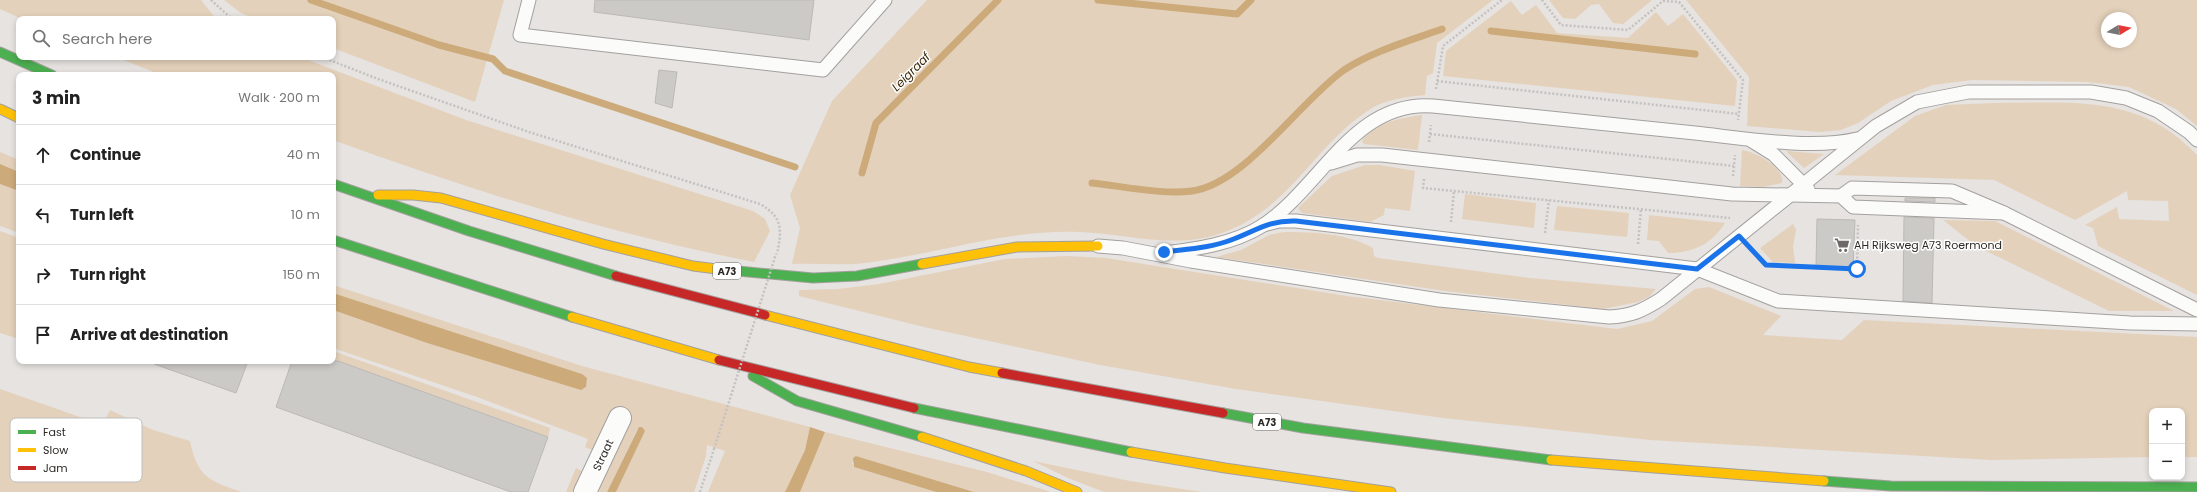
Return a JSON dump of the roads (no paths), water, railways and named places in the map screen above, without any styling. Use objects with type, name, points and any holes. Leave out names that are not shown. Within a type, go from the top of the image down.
[{"type":"highway","points":[[0,52],[16,59]]},
{"type":"highway","points":[[18,60],[45,72]]},
{"type":"highway","points":[[0,109],[16,117]]},
{"type":"highway","name":"A73","points":[[336,185],[469,231],[652,287],[969,367],[1303,428],[1579,463],[1891,486],[2197,487]]},
{"type":"highway","name":"A73","points":[[362,195],[413,195],[434,197],[602,244],[693,266],[778,276],[813,278],[857,276],[1017,247],[1075,245],[1098,246]]},
{"type":"highway","points":[[336,241],[516,300],[727,362],[963,419],[1138,454],[1288,479],[1391,492]]},
{"type":"highway","points":[[727,362],[797,401],[966,450],[1026,471],[1078,492]]},
{"type":"street","name":"Straat","points":[[585,492],[620,418]]},
{"type":"lane","points":[[529,0],[520,35],[823,70],[885,0]]},
{"type":"lane","name":"A73","points":[[1098,246],[1439,300],[1609,317],[1641,312],[1661,300],[1697,269],[1876,126],[1917,102],[1961,93],[2091,92],[2126,98],[2158,111],[2189,132],[2197,140]]},
{"type":"lane","name":"A73","points":[[1263,225],[1290,203],[1360,129],[1387,112],[1420,105],[1742,138],[1840,143],[1862,137]]},
{"type":"lane","name":"A73","points":[[1742,138],[1773,154],[1814,194]]},
{"type":"lane","name":"A73","points":[[1327,164],[1338,159],[1357,155],[1382,155],[1732,194],[1814,194],[1841,196],[1853,207],[2004,213]]},
{"type":"lane","name":"A73","points":[[1841,196],[1852,188],[1952,191],[2004,213],[2197,310]]},
{"type":"lane","name":"A73","points":[[1143,252],[1164,252],[1208,247],[1232,240],[1263,225],[1279,221],[1296,221],[1697,269],[1778,301],[2130,323],[2197,324]]},
{"type":"waterway","points":[[311,0],[439,45],[493,59],[505,71],[795,167]]},
{"type":"waterway","name":"Leigraaf","points":[[862,173],[876,123],[998,0]]},
{"type":"waterway","name":"Leigraaf","points":[[1098,0],[1237,14],[1251,0]]},
{"type":"waterway","points":[[1092,183],[1168,192],[1192,191],[1212,185],[1232,174],[1252,158],[1309,101],[1344,70],[1367,57],[1442,29]]},
{"type":"waterway","points":[[1491,31],[1695,54]]},
{"type":"place","name":"AH Rijksweg A73 Roermond","points":[[1842,245]]}]
